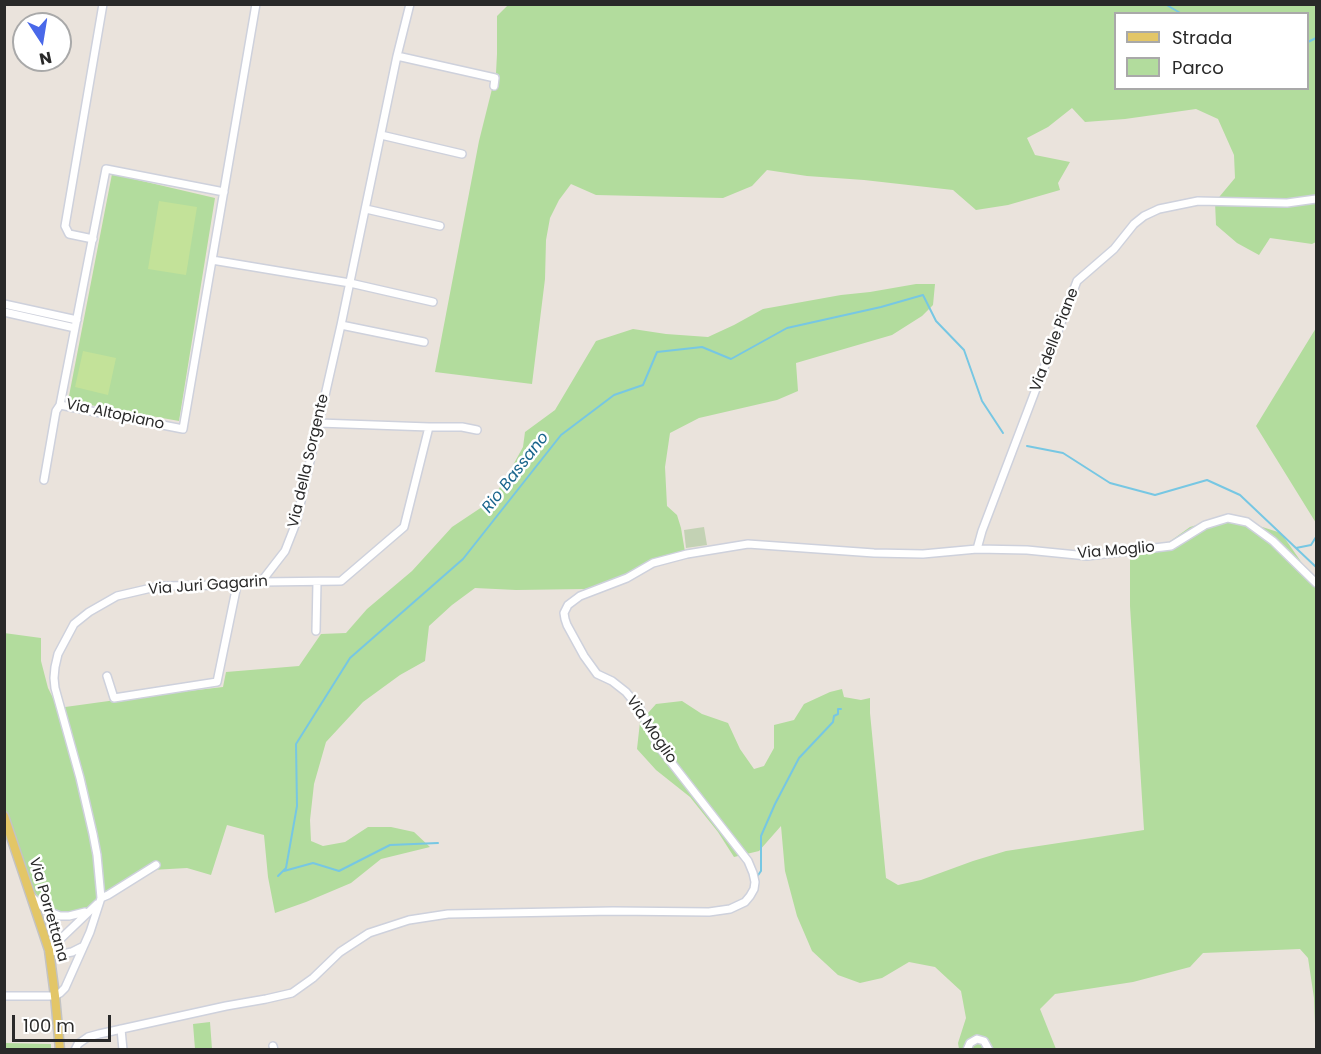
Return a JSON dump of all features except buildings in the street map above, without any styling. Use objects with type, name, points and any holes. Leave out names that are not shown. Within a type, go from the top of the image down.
[{"type":"main road","name":"Via Porrettana","points":[[4,816],[49,950],[60,1050]]},
{"type":"street","points":[[93,239],[69,234],[65,226],[103,4]]},
{"type":"street","name":"Via Altopiano","points":[[224,192],[106,169],[60,405],[183,429],[224,192],[256,4]]},
{"type":"street","points":[[410,4],[397,56],[341,326],[423,342]]},
{"type":"street","points":[[397,56],[495,78],[494,86]]},
{"type":"street","points":[[381,135],[462,154]]},
{"type":"street","name":"Via delle Piane","points":[[977,549],[1077,281],[1114,249],[1134,224],[1159,209],[1198,201],[1287,203],[1317,199]]},
{"type":"street","points":[[366,209],[440,226]]},
{"type":"street","points":[[212,260],[350,283],[433,302]]},
{"type":"street","points":[[4,304],[77,320]]},
{"type":"street","points":[[4,312],[75,328]]},
{"type":"street","name":"Via della Sorgente","points":[[261,582],[285,551],[296,523],[341,326]]},
{"type":"street","points":[[44,480],[56,411],[60,405]]},
{"type":"street","points":[[319,423],[462,427],[477,430]]},
{"type":"street","name":"Via Juri Gagarin","points":[[55,996],[65,988],[90,932],[100,900],[93,834],[55,688],[55,667],[58,654],[74,624],[89,612],[117,596],[160,586],[341,581],[404,527],[429,427]]},
{"type":"street","name":"Via Moglio","points":[[75,1050],[78,1044],[87,1037],[292,993],[314,978],[340,952],[369,933],[409,920],[448,914],[597,911],[710,912],[729,909],[745,902],[754,889],[753,873],[748,861],[660,747],[640,709],[626,692],[612,681],[597,674],[567,625],[564,613],[568,605],[580,596],[627,578],[653,563],[687,554],[748,544],[874,554],[923,554],[977,549],[1027,550],[1087,556],[1171,546],[1205,525],[1228,518],[1247,522],[1273,541],[1317,583]]},
{"type":"street","points":[[316,631],[317,582]]},
{"type":"street","points":[[107,676],[114,698],[217,682],[237,585]]},
{"type":"street","points":[[74,966],[62,954],[49,950],[100,900],[156,864]]},
{"type":"street","points":[[32,897],[47,911],[60,916],[90,910]]},
{"type":"street","points":[[62,954],[82,947]]},
{"type":"street","points":[[4,996],[55,996]]},
{"type":"street","points":[[121,1029],[123,1050]]},
{"type":"street","points":[[967,1050],[970,1043],[977,1039],[984,1041],[989,1050]]},
{"type":"green space","points":[[508,5],[1316,5],[1316,242],[1312,244],[1270,238],[1259,255],[1237,243],[1216,225],[1215,202],[1235,178],[1234,155],[1218,119],[1196,109],[1085,122],[1072,108],[1048,127],[1027,138],[1035,155],[1070,162],[1058,183],[1060,190],[1008,205],[976,210],[953,190],[767,170],[752,186],[723,198],[596,195],[571,184],[559,200],[550,218],[532,384],[435,372],[479,141],[496,73],[497,16]]},
{"type":"green space","points":[[112,174],[215,198],[179,421],[68,401]]},
{"type":"green space","points":[[159,201],[197,207],[186,275],[148,269]]},
{"type":"green space","points":[[916,284],[935,284],[933,305],[922,316],[892,335],[796,363],[798,391],[777,400],[699,418],[670,433],[665,467],[667,506],[677,515],[685,552],[654,560],[622,577],[585,589],[475,588],[429,626],[425,661],[400,675],[363,702],[326,742],[314,784],[310,820],[311,841],[323,846],[345,842],[368,827],[391,827],[414,832],[430,847],[381,859],[351,883],[275,913],[268,877],[264,835],[227,825],[211,875],[187,868],[152,870],[92,907],[68,915],[54,913],[35,902],[5,816],[4,633],[41,638],[41,661],[48,688],[58,708],[223,687],[226,672],[299,666],[321,634],[346,633],[367,609],[412,571],[452,527],[491,501],[523,447],[525,432],[555,410],[596,341],[633,329],[708,337],[763,309]]},
{"type":"green space","points":[[1316,328],[1316,523],[1256,426]]},
{"type":"green space","points":[[83,351],[116,358],[108,395],[75,387]]},
{"type":"green space","points":[[1225,517],[1281,533],[1316,583],[1316,1049],[1314,998],[1308,958],[1300,949],[1203,953],[1190,967],[1133,982],[1055,994],[1040,1009],[1056,1049],[959,1049],[958,1043],[966,1018],[961,991],[935,967],[909,962],[882,978],[860,983],[838,975],[812,951],[797,916],[785,871],[781,826],[759,851],[734,857],[718,832],[690,797],[656,770],[637,749],[640,722],[656,704],[682,701],[702,714],[728,723],[740,749],[754,769],[764,766],[774,748],[774,725],[794,720],[804,704],[842,689],[844,697],[861,700],[870,698],[886,878],[898,885],[921,880],[1006,851],[1144,830],[1130,606],[1130,552],[1162,547],[1190,527]]},
{"type":"green space","points":[[704,527],[707,545],[686,548],[684,530]]},
{"type":"green space","points":[[210,1022],[212,1049],[195,1049],[193,1024]]},
{"type":"green space","points":[[5,1043],[51,1044],[51,1049],[5,1048]]},
{"type":"waterway","points":[[1165,4],[1179,12]]},
{"type":"waterway","points":[[1309,42],[1316,38]]},
{"type":"waterway","name":"Rio Bassano","points":[[278,876],[286,868],[297,806],[296,744],[350,658],[463,559],[561,435],[614,395],[643,385],[657,352],[702,347],[731,359],[787,328],[923,295],[936,321],[964,350],[982,401],[1003,433]]},
{"type":"waterway","name":"Rio Bassano","points":[[1027,446],[1063,453],[1110,483],[1155,495],[1207,480],[1240,495],[1316,567]]},
{"type":"waterway","points":[[1296,548],[1311,545],[1316,537]]},
{"type":"waterway","points":[[756,878],[761,871],[761,836],[775,804],[799,758],[833,722],[838,709],[841,709]]},
{"type":"waterway","points":[[284,871],[313,863],[339,871],[390,845],[438,843]]}]
